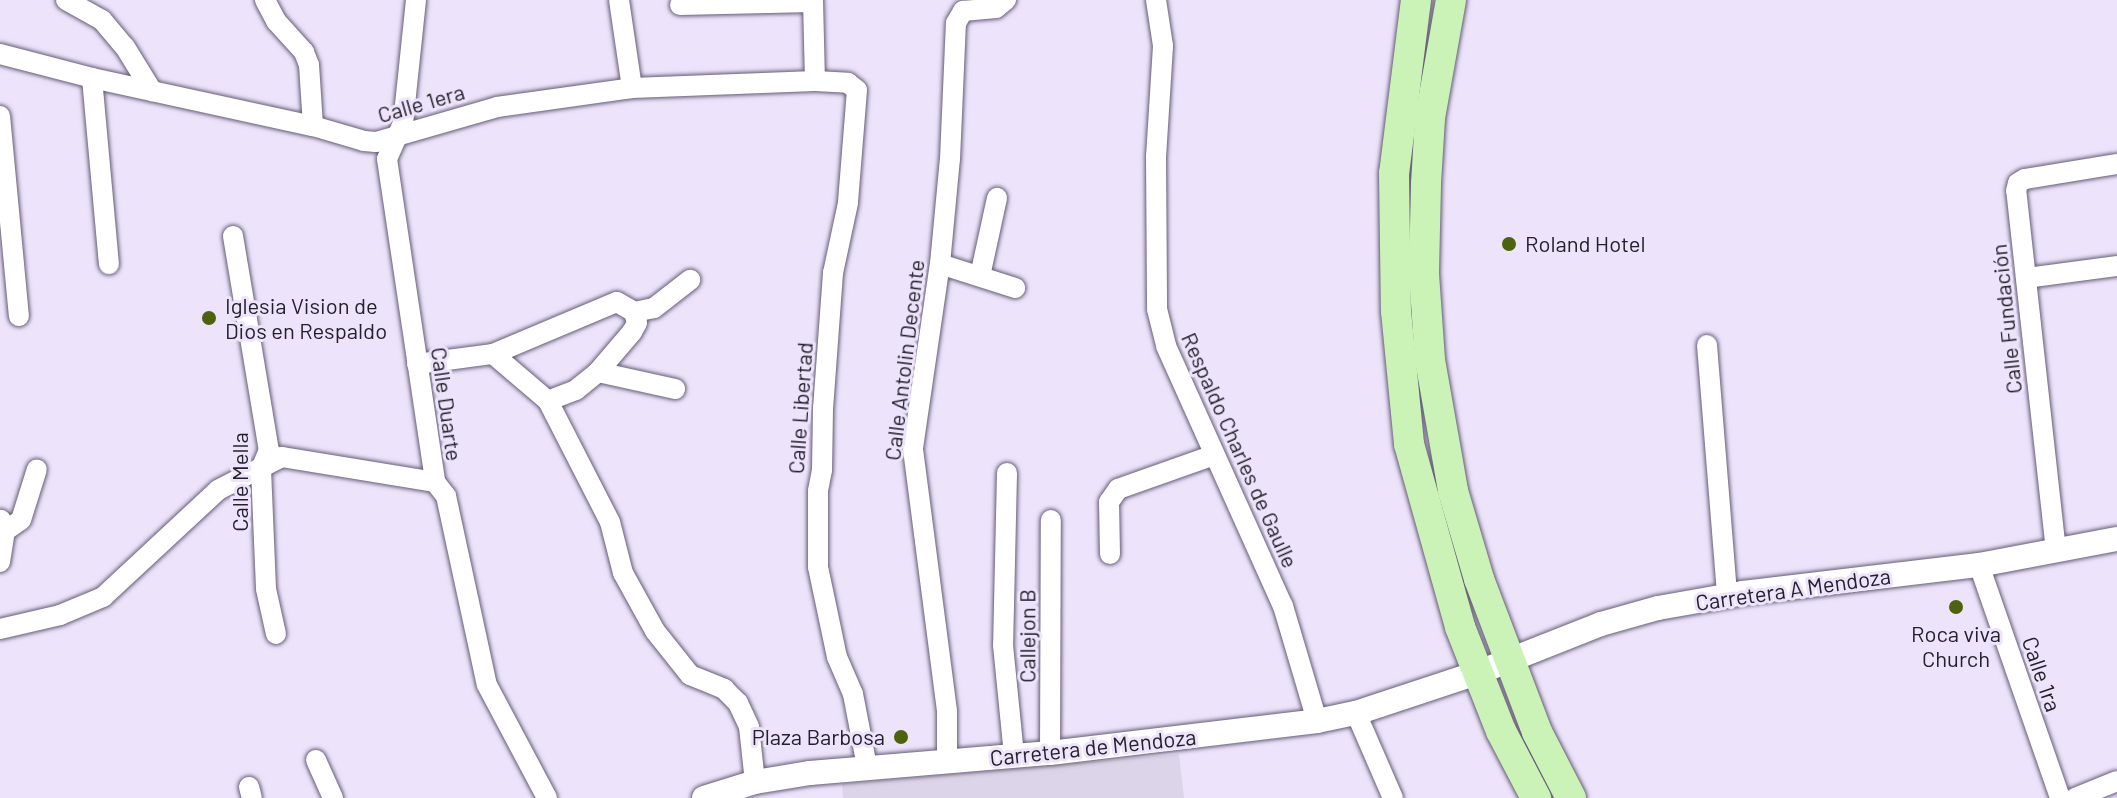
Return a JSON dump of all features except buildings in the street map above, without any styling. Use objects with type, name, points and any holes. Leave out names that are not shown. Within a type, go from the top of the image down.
[{"type":"main road","points":[[1416,0],[1394,173],[1396,311],[1409,444],[1420,495],[1477,673],[1536,798]]},
{"type":"main road","points":[[1451,0],[1430,118],[1424,229],[1426,317],[1453,491],[1508,661],[1537,732],[1571,798]]},
{"type":"street","points":[[66,0],[102,20],[125,47],[152,91]]},
{"type":"street","points":[[265,0],[276,21],[304,52],[309,65],[313,126]]},
{"type":"street","name":"Calle Duarte","points":[[416,0],[403,123],[387,159],[435,482],[446,496],[487,685],[547,798]]},
{"type":"street","points":[[619,0],[632,88]]},
{"type":"street","name":"Calle Antolin Decente","points":[[947,762],[947,711],[912,462],[940,264],[950,159],[956,23],[963,11],[996,8],[1006,0]]},
{"type":"street","name":"Respaldo Charles de Gaulle","points":[[1156,0],[1163,46],[1156,156],[1157,309],[1166,346],[1283,606],[1317,721]]},
{"type":"street","points":[[680,5],[813,1],[815,81]]},
{"type":"street","name":"Calle 1era","points":[[0,54],[92,78],[376,142],[497,107],[632,88],[815,81]]},
{"type":"street","points":[[92,78],[109,264]]},
{"type":"street","name":"Calle Libertad","points":[[815,81],[848,83],[857,90],[858,98],[848,203],[833,273],[823,408],[822,470],[818,491],[818,567],[837,657],[853,694],[867,767]]},
{"type":"street","points":[[0,116],[19,316]]},
{"type":"street","name":"Calle Fundación","points":[[2056,551],[2016,191],[2018,183],[2117,164]]},
{"type":"street","points":[[980,276],[997,198]]},
{"type":"street","name":"Calle Mella","points":[[233,236],[269,450],[261,469],[266,589],[276,634]]},
{"type":"street","points":[[940,264],[1015,288]]},
{"type":"street","points":[[2026,278],[2117,266]]},
{"type":"street","points":[[417,364],[493,354],[617,302],[634,312],[654,308],[690,280]]},
{"type":"street","points":[[548,401],[576,390],[598,372],[632,332],[637,323],[634,312]]},
{"type":"street","points":[[1707,345],[1727,596]]},
{"type":"street","points":[[493,354],[548,401],[610,522],[623,573],[655,631],[690,675],[724,689],[738,703],[749,727],[755,782]]},
{"type":"street","points":[[598,372],[675,389]]},
{"type":"street","points":[[1110,554],[1109,502],[1118,489],[1214,455]]},
{"type":"street","points":[[0,629],[60,615],[103,597],[218,490],[282,457],[435,482]]},
{"type":"street","points":[[0,562],[3,525],[21,520],[37,469]]},
{"type":"street","points":[[1007,473],[1003,645],[1014,756]]},
{"type":"street","name":"Callejon B","points":[[1050,753],[1051,520]]},
{"type":"street","name":"Carretera A Mendoza","points":[[1477,673],[1601,624],[1658,608],[1727,596],[1979,565],[2117,539]]},
{"type":"street","name":"Calle 1ra","points":[[1979,565],[2060,798]]},
{"type":"street","name":"Carretera de Mendoza","points":[[704,798],[755,782],[867,767],[1050,753],[1317,721],[1356,713],[1477,673]]},
{"type":"street","points":[[1356,713],[1393,798]]},
{"type":"street","points":[[316,760],[333,798]]},
{"type":"street","points":[[2075,798],[2117,781]]},
{"type":"shaded area","points":[[1179,754],[1184,798],[843,798],[842,784]]},
{"type":"place","name":"Roland Hotel","points":[[1509,244]]},
{"type":"place","name":"Iglesia Vision de Dios en Respaldo","points":[[209,318]]},
{"type":"place","name":"Roca viva Church","points":[[1956,607]]},
{"type":"place","name":"Plaza Barbosa","points":[[901,737]]}]
